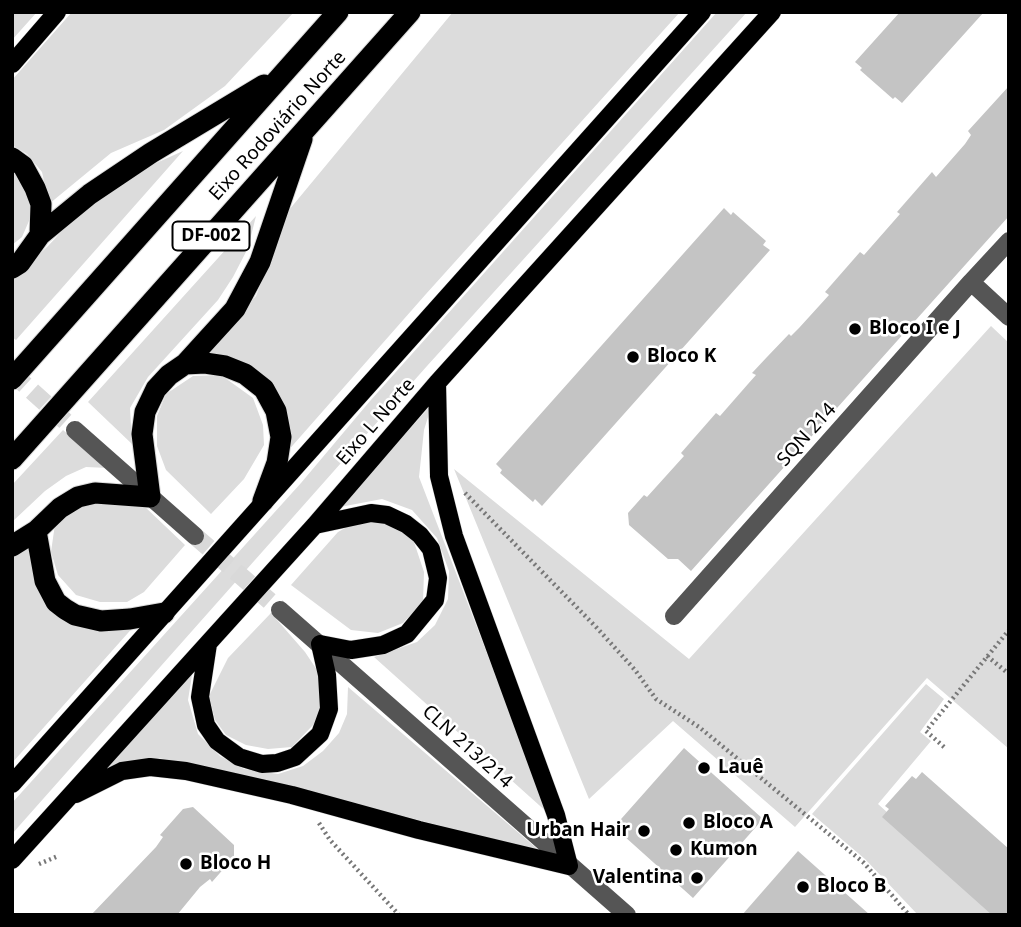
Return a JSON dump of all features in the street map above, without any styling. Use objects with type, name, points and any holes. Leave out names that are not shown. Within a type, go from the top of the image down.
[{"type":"highway","name":"Eixo Rodoviário Norte","points":[[12,379],[338,12]]},
{"type":"highway","name":"Eixo Rodoviário Norte","points":[[12,459],[410,12]]},
{"type":"highway","points":[[12,268],[20,263],[40,235],[100,187],[284,73]]},
{"type":"highway","points":[[12,546],[36,531],[60,508],[78,497],[94,494],[150,497],[142,434],[145,412],[156,389],[169,375],[185,365],[235,309],[260,262],[305,130]]},
{"type":"highway","points":[[12,158],[23,166],[41,204],[40,235]]},
{"type":"highway","points":[[185,365],[205,363],[225,366],[245,374],[264,389],[276,411],[281,437],[277,463],[263,501]]},
{"type":"highway","points":[[36,531],[45,581],[56,602],[65,609],[75,615],[101,621],[164,613]]},
{"type":"main road","points":[[12,64],[57,12]]},
{"type":"main road","name":"Eixo L Norte","points":[[12,784],[702,12]]},
{"type":"main road","name":"Eixo L Norte","points":[[12,860],[315,526],[437,383],[772,12]]},
{"type":"main road","points":[[67,799],[122,771],[150,767],[186,771],[292,795],[419,830],[569,866],[556,815],[454,536],[439,476],[437,383]]},
{"type":"main road","points":[[208,643],[200,697],[206,725],[217,741],[239,757],[262,764],[277,763],[295,757],[320,734],[329,709],[327,675],[320,644],[351,650],[383,645],[407,634],[435,600],[438,578],[430,549],[420,535],[406,524],[371,513],[315,526]]},
{"type":"street","name":"SQN 214","points":[[674,616],[1009,242]]},
{"type":"street","points":[[971,282],[1009,317]]},
{"type":"street","points":[[75,430],[195,536]]},
{"type":"street","name":"CLN 213/214","points":[[280,610],[627,915]]},
{"type":"path","points":[[463,491],[597,628],[635,670],[656,699],[699,727],[863,863],[907,914]]},
{"type":"path","points":[[944,747],[926,732],[1009,629]]},
{"type":"path","points":[[988,656],[1009,674]]},
{"type":"path","points":[[292,795],[308,807],[330,840],[400,915]]},
{"type":"shaded area","points":[[12,12],[37,12],[12,40]]},
{"type":"shaded area","points":[[72,12],[294,12],[225,86],[164,130],[111,153],[49,204],[42,172],[27,154],[12,145],[12,80]]},
{"type":"shaded area","points":[[453,12],[680,12],[286,453],[273,392],[198,357],[256,296],[289,210]]},
{"type":"shaded area","points":[[717,12],[747,12],[427,366],[12,834],[12,803],[301,483],[370,401]]},
{"type":"shaded area","points":[[183,151],[16,340],[12,337],[12,275],[28,265],[79,213],[134,173]]},
{"type":"shaded area","points":[[12,169],[28,192],[32,214],[22,237],[12,245]]},
{"type":"shaded area","points":[[256,216],[248,248],[218,300],[148,377],[130,408],[132,444],[88,402]]},
{"type":"shaded area","points":[[991,326],[1009,343],[1009,749],[927,678],[795,827],[673,721],[589,799],[454,469],[689,659]]},
{"type":"shaded area","points":[[221,375],[253,398],[263,425],[264,445],[244,479],[211,514],[166,470],[157,446],[157,416],[166,394],[193,376]]},
{"type":"shaded area","points":[[432,404],[424,430],[419,477],[549,814],[374,657],[417,642],[435,625],[448,599],[449,571],[437,538],[412,510],[382,499],[340,507]]},
{"type":"shaded area","points":[[63,430],[108,468],[86,467],[66,476],[45,491],[12,522],[12,485]]},
{"type":"shaded area","points":[[95,499],[143,505],[185,545],[144,592],[127,602],[100,602],[76,595],[58,575],[51,552],[55,524],[76,505]]},
{"type":"shaded area","points":[[380,521],[398,528],[414,542],[424,572],[423,602],[403,623],[378,633],[351,630],[291,585],[338,532],[356,522]]},
{"type":"shaded area","points":[[28,548],[37,583],[50,610],[136,624],[12,763],[12,558]]},
{"type":"shaded area","points":[[271,613],[305,652],[319,673],[323,704],[314,724],[292,747],[268,749],[246,745],[226,735],[215,720],[209,696],[228,658]]},
{"type":"shaded area","points":[[193,669],[188,700],[198,734],[220,756],[244,769],[278,774],[303,766],[323,751],[339,733],[347,714],[348,687],[541,852],[288,786],[159,758],[98,775]]},
{"type":"shaded area","points":[[926,684],[944,699],[920,732],[931,741],[878,804],[1001,915],[918,915],[865,859],[812,814]]},
{"type":"building","points":[[900,12],[984,12],[902,103],[895,97],[893,99],[860,70],[862,68],[855,62]]},
{"type":"building","name":"Bloco I e J","points":[[1009,86],[1009,216],[691,571],[678,559],[668,559],[629,525],[628,513],[644,495],[647,497],[684,456],[681,453],[716,413],[720,416],[756,375],[752,373],[829,295],[825,292],[860,252],[864,255],[932,172],[936,177],[965,144],[971,135],[968,131]]},
{"type":"building","name":"Bloco K","points":[[724,208],[731,215],[733,212],[766,241],[763,245],[770,250],[542,506],[535,499],[533,502],[500,473],[502,470],[496,464]]},
{"type":"building","name":"Bloco A","points":[[684,748],[763,819],[693,898],[614,827]]},
{"type":"building","points":[[922,772],[1009,849],[1009,915],[992,915],[882,817],[889,809],[885,806],[912,776],[916,779]]},
{"type":"building","name":"Bloco H","points":[[193,807],[234,845],[234,857],[212,882],[210,879],[200,887],[177,915],[91,915],[156,847],[163,837],[160,835],[183,809]]},
{"type":"building","name":"Bloco B","points":[[798,851],[870,915],[742,915]]},
{"type":"tunnel","points":[[12,373],[75,430]]},
{"type":"tunnel","points":[[195,536],[280,610]]},
{"type":"place","name":"Bloco I e J","points":[[855,329]]},
{"type":"place","name":"Bloco K","points":[[633,357]]},
{"type":"place","name":"Lauê","points":[[704,768]]},
{"type":"place","name":"Bloco A","points":[[689,823]]},
{"type":"place","name":"Urban Hair","points":[[644,831]]},
{"type":"place","name":"Kumon","points":[[676,850]]},
{"type":"place","name":"Bloco H","points":[[186,864]]},
{"type":"place","name":"Valentina","points":[[697,878]]},
{"type":"place","name":"Bloco B","points":[[803,887]]}]
